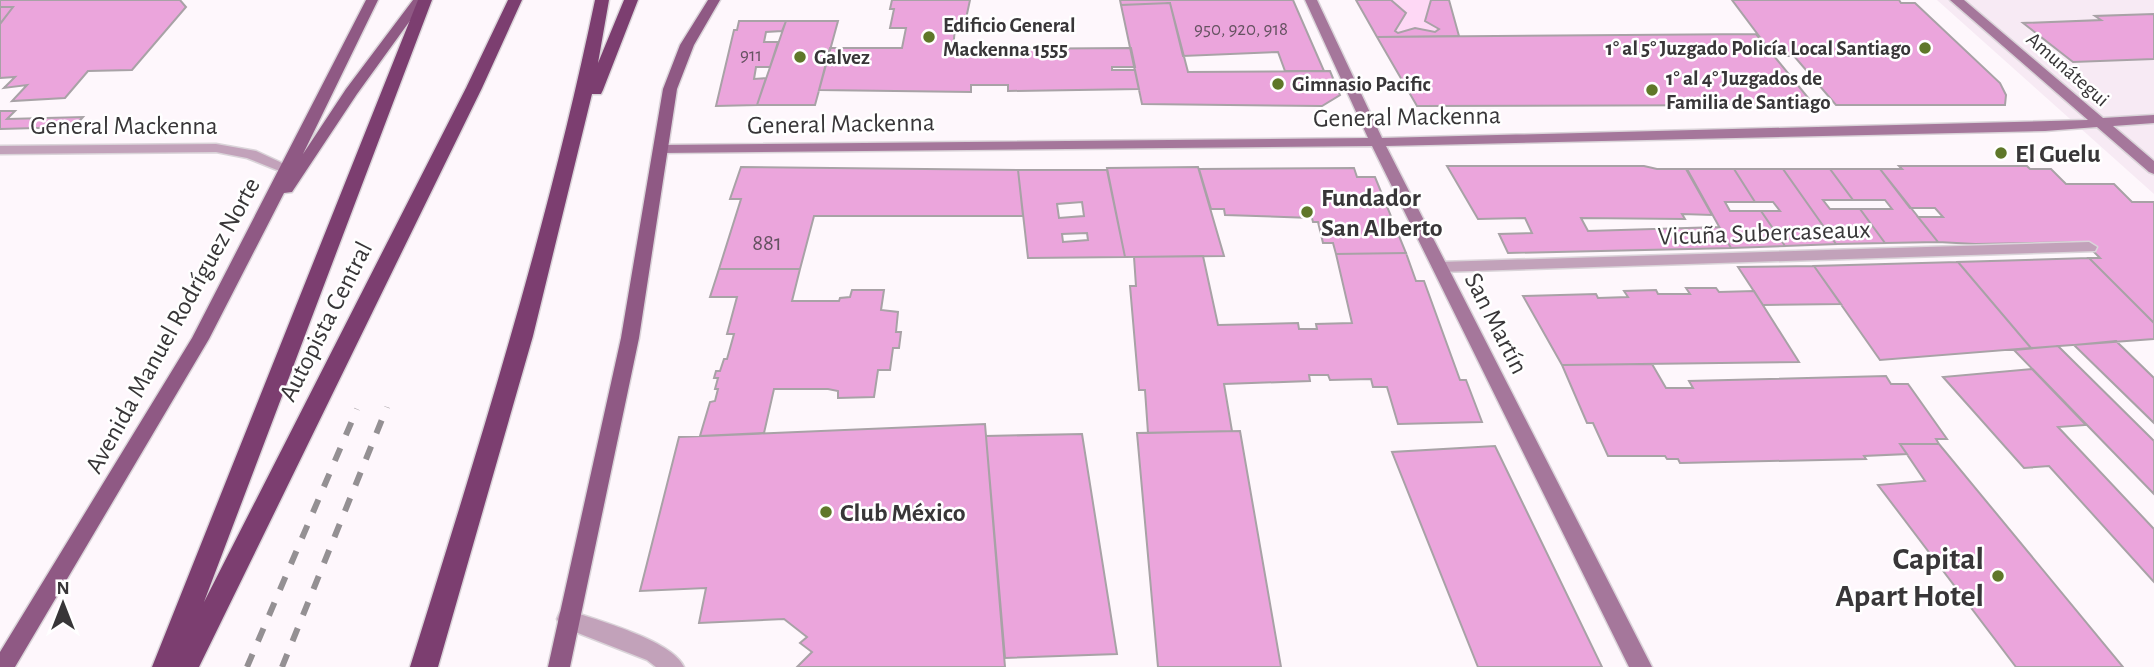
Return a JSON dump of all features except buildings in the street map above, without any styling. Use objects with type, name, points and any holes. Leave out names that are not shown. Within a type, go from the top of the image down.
[{"type":"highway","points":[[166,667],[425,0]]},
{"type":"highway","name":"Autopista Central","points":[[185,667],[474,89],[515,0]]},
{"type":"highway","points":[[424,667],[550,237],[589,74],[602,0]]},
{"type":"highway","points":[[571,151],[631,0]]},
{"type":"main road","name":"Avenida Manuel Rodríguez Norte","points":[[3,667],[137,446],[252,241],[372,0]]},
{"type":"main road","points":[[252,241],[351,92],[419,0]]},
{"type":"main road","points":[[559,667],[630,338],[665,112],[677,68],[699,23],[715,0]]},
{"type":"main road","name":"San Martín","points":[[1311,0],[1377,142],[1641,667]]},
{"type":"main road","name":"Amunátegui","points":[[1955,0],[2154,169]]},
{"type":"main road","name":"General Mackenna","points":[[661,149],[1377,142],[2031,127],[2154,119]]},
{"type":"street","name":"General Mackenna","points":[[0,150],[216,148],[251,154],[287,169]]},
{"type":"street","name":"Vicuña Subercaseaux","points":[[1440,267],[2089,247]]},
{"type":"street","points":[[568,619],[655,653],[673,667]]},
{"type":"shaded area","points":[[1391,0],[1431,0],[1425,21],[1439,29],[1435,32],[1415,28],[1398,33],[1395,31],[1406,13]]},
{"type":"shaded area","points":[[1937,0],[2154,0],[2154,194],[2060,110]]},
{"type":"railway","points":[[282,667],[387,407]]},
{"type":"railway","points":[[247,667],[357,409]]},
{"type":"place","name":"Edificio General Mackenna 1555","points":[[929,37]]},
{"type":"place","name":"1° al 5° Juzgado Policía Local Santiago","points":[[1925,48]]},
{"type":"place","name":"Galvez","points":[[800,57]]},
{"type":"place","name":"Gimnasio Pacific","points":[[1278,84]]},
{"type":"place","name":"1° al 4° Juzgados de Familia de Santiago","points":[[1652,90]]},
{"type":"place","name":"El Guelu","points":[[2001,153]]},
{"type":"place","name":"Fundador San Alberto","points":[[1307,212]]},
{"type":"place","name":"Club México","points":[[826,512]]},
{"type":"place","name":"Capital Apart Hotel","points":[[1998,576]]}]
